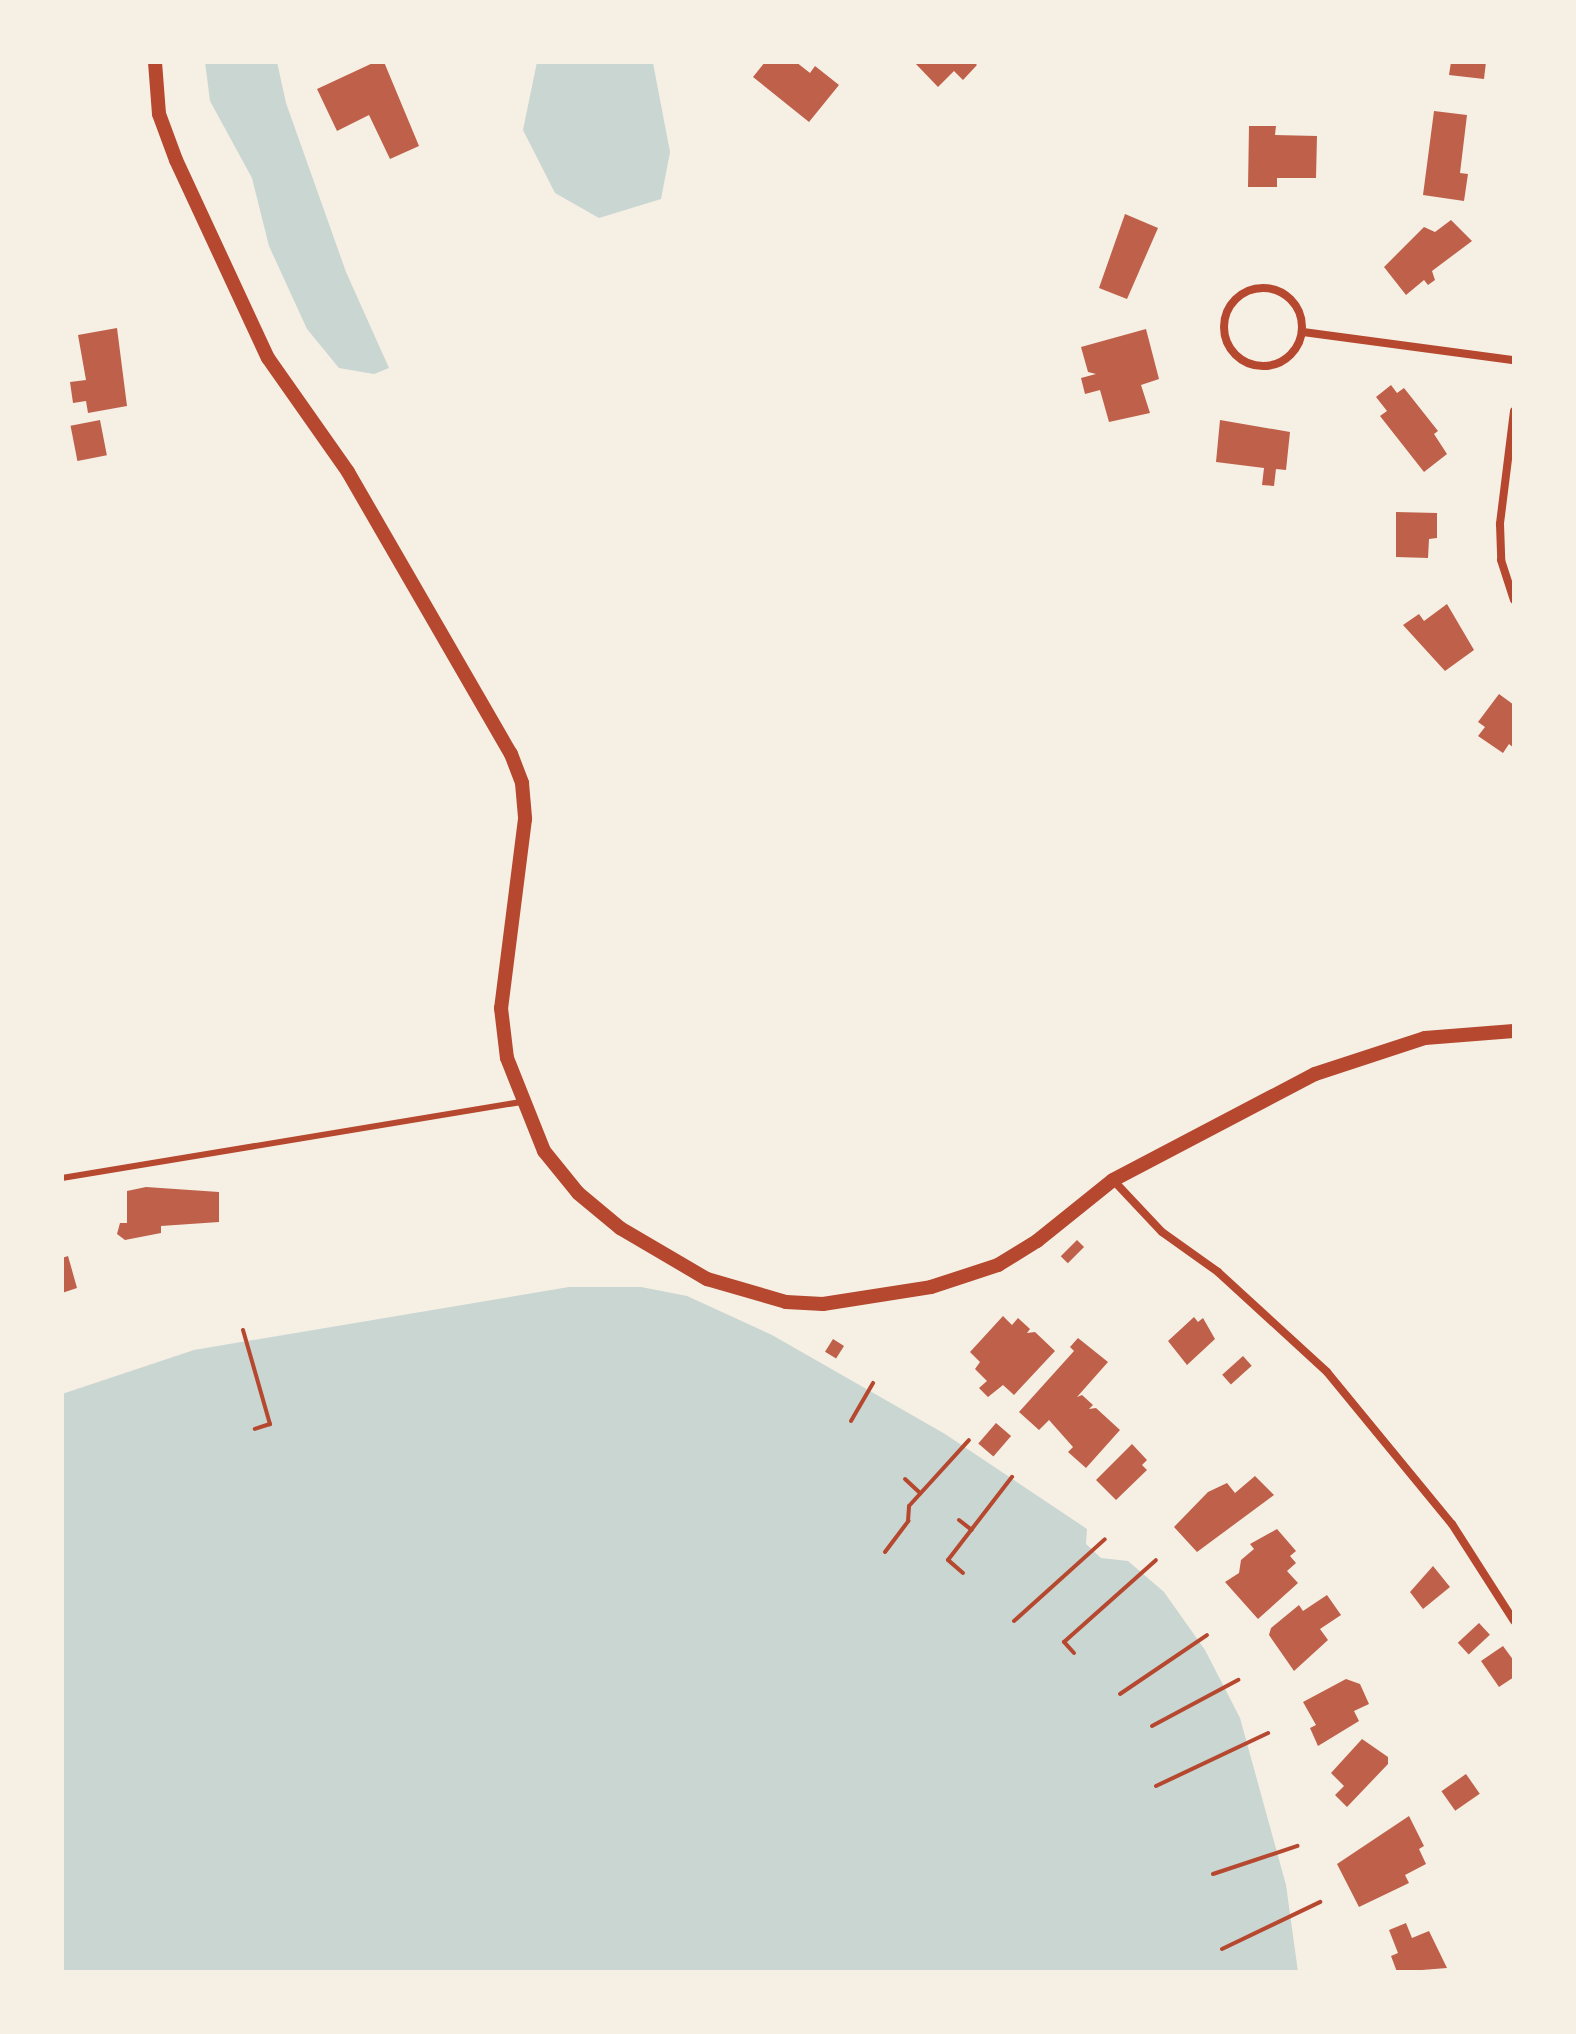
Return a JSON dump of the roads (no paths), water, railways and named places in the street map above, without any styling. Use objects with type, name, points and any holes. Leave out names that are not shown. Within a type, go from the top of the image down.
[{"type":"street","points":[[155,62],[159,114],[176,160],[268,358],[348,472],[511,754],[522,783],[524,833],[501,1008],[507,1058],[520,1102],[544,1151],[578,1193],[620,1228],[707,1279],[786,1302],[823,1304],[893,1295],[964,1278],[1037,1241],[1113,1180],[1213,1123],[1366,1055],[1425,1038],[1514,1031]]},
{"type":"street","points":[[1262,287],[1292,299],[1303,332],[1284,361],[1257,367],[1233,353],[1223,325],[1234,301],[1262,287]]},
{"type":"street","points":[[1303,332],[1514,360]]},
{"type":"street","points":[[1514,411],[1500,524],[1501,560],[1514,600]]},
{"type":"street","points":[[1113,1180],[1162,1232],[1218,1272],[1337,1384],[1452,1524],[1514,1621]]},
{"type":"lane","points":[[62,1178],[520,1102]]}]
